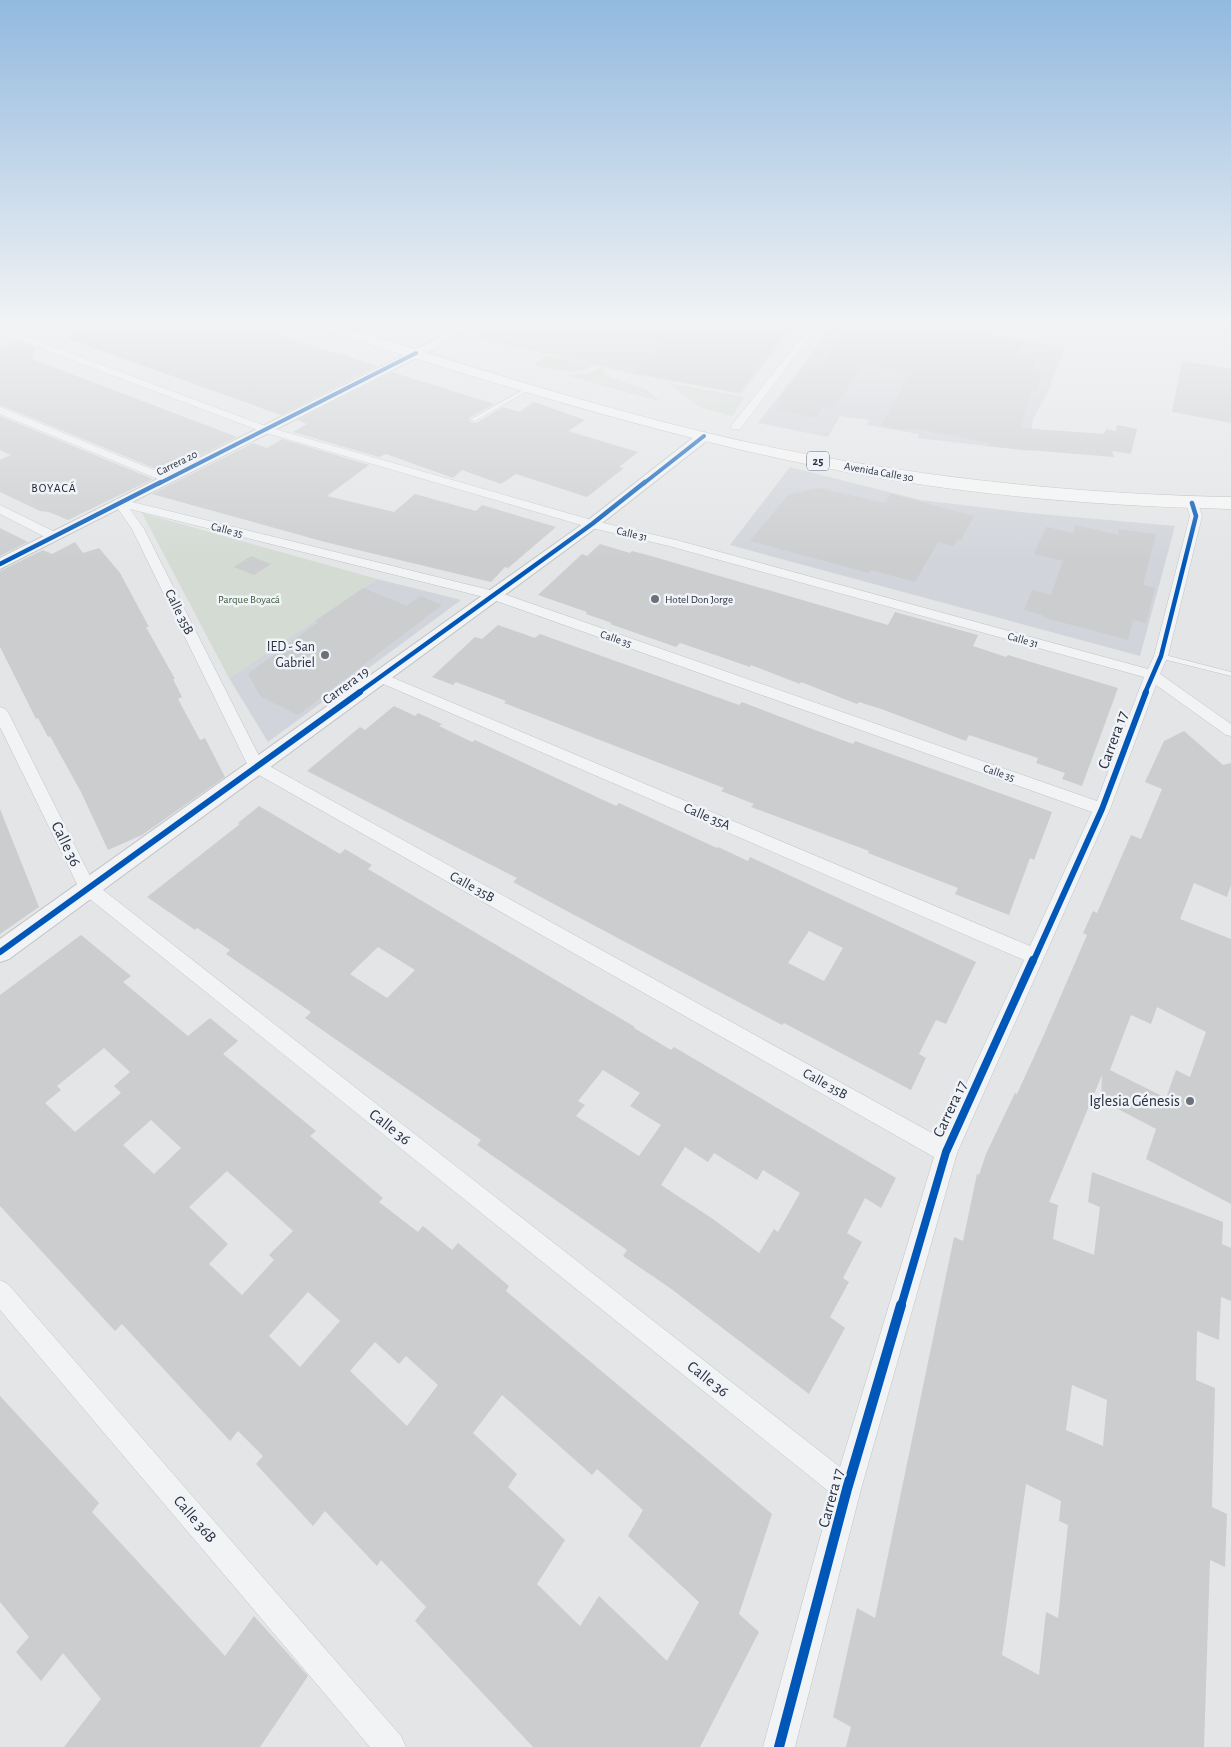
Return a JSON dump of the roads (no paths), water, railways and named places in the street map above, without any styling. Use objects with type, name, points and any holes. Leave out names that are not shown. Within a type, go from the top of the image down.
[{"type":"highway","name":"Avenida Calle 30","points":[[597,402],[704,436],[810,460],[971,486],[1095,498],[1231,503]]},
{"type":"highway","name":"Avenida Calle 30","points":[[663,409],[834,448]]},
{"type":"highway","points":[[1159,485],[1231,487]]},
{"type":"street","name":"Calle 31","points":[[191,402],[267,430],[592,524],[1156,666],[1231,731]]},
{"type":"street","name":"Carrera 20","points":[[0,564],[267,430],[318,402]]},
{"type":"street","points":[[736,427],[756,402]]},
{"type":"street","points":[[0,410],[167,479]]},
{"type":"street","name":"Carrera 19","points":[[0,952],[87,887],[592,524],[704,436]]},
{"type":"street","name":"Calle 35","points":[[120,503],[493,595],[1102,809]]},
{"type":"street","name":"Calle 35B","points":[[120,503],[138,529],[256,766],[946,1152]]},
{"type":"street","name":"Carrera 17","points":[[779,1747],[847,1489],[946,1152],[1102,809],[1156,666],[1196,516],[1192,503]]},
{"type":"street","points":[[0,509],[53,536]]},
{"type":"street","name":"Calle 35A","points":[[379,677],[1036,957]]},
{"type":"street","name":"Calle 36","points":[[0,712],[87,887],[847,1489]]},
{"type":"street","name":"Calle 36B","points":[[0,1292],[390,1747]]},
{"type":"lane","points":[[473,420],[502,402]]},
{"type":"lane","points":[[1156,666],[1231,674]]},
{"type":"place","name":"Hotel Don Jorge","points":[[655,599]]},
{"type":"place","name":"IED - San Gabriel","points":[[325,655]]},
{"type":"place","name":"Iglesia Génesis","points":[[1190,1101]]},
{"type":"district","name":"BOYACÁ","points":[[54,488]]},
{"type":"park label","name":"Parque Boyacá","points":[[249,599]]}]
